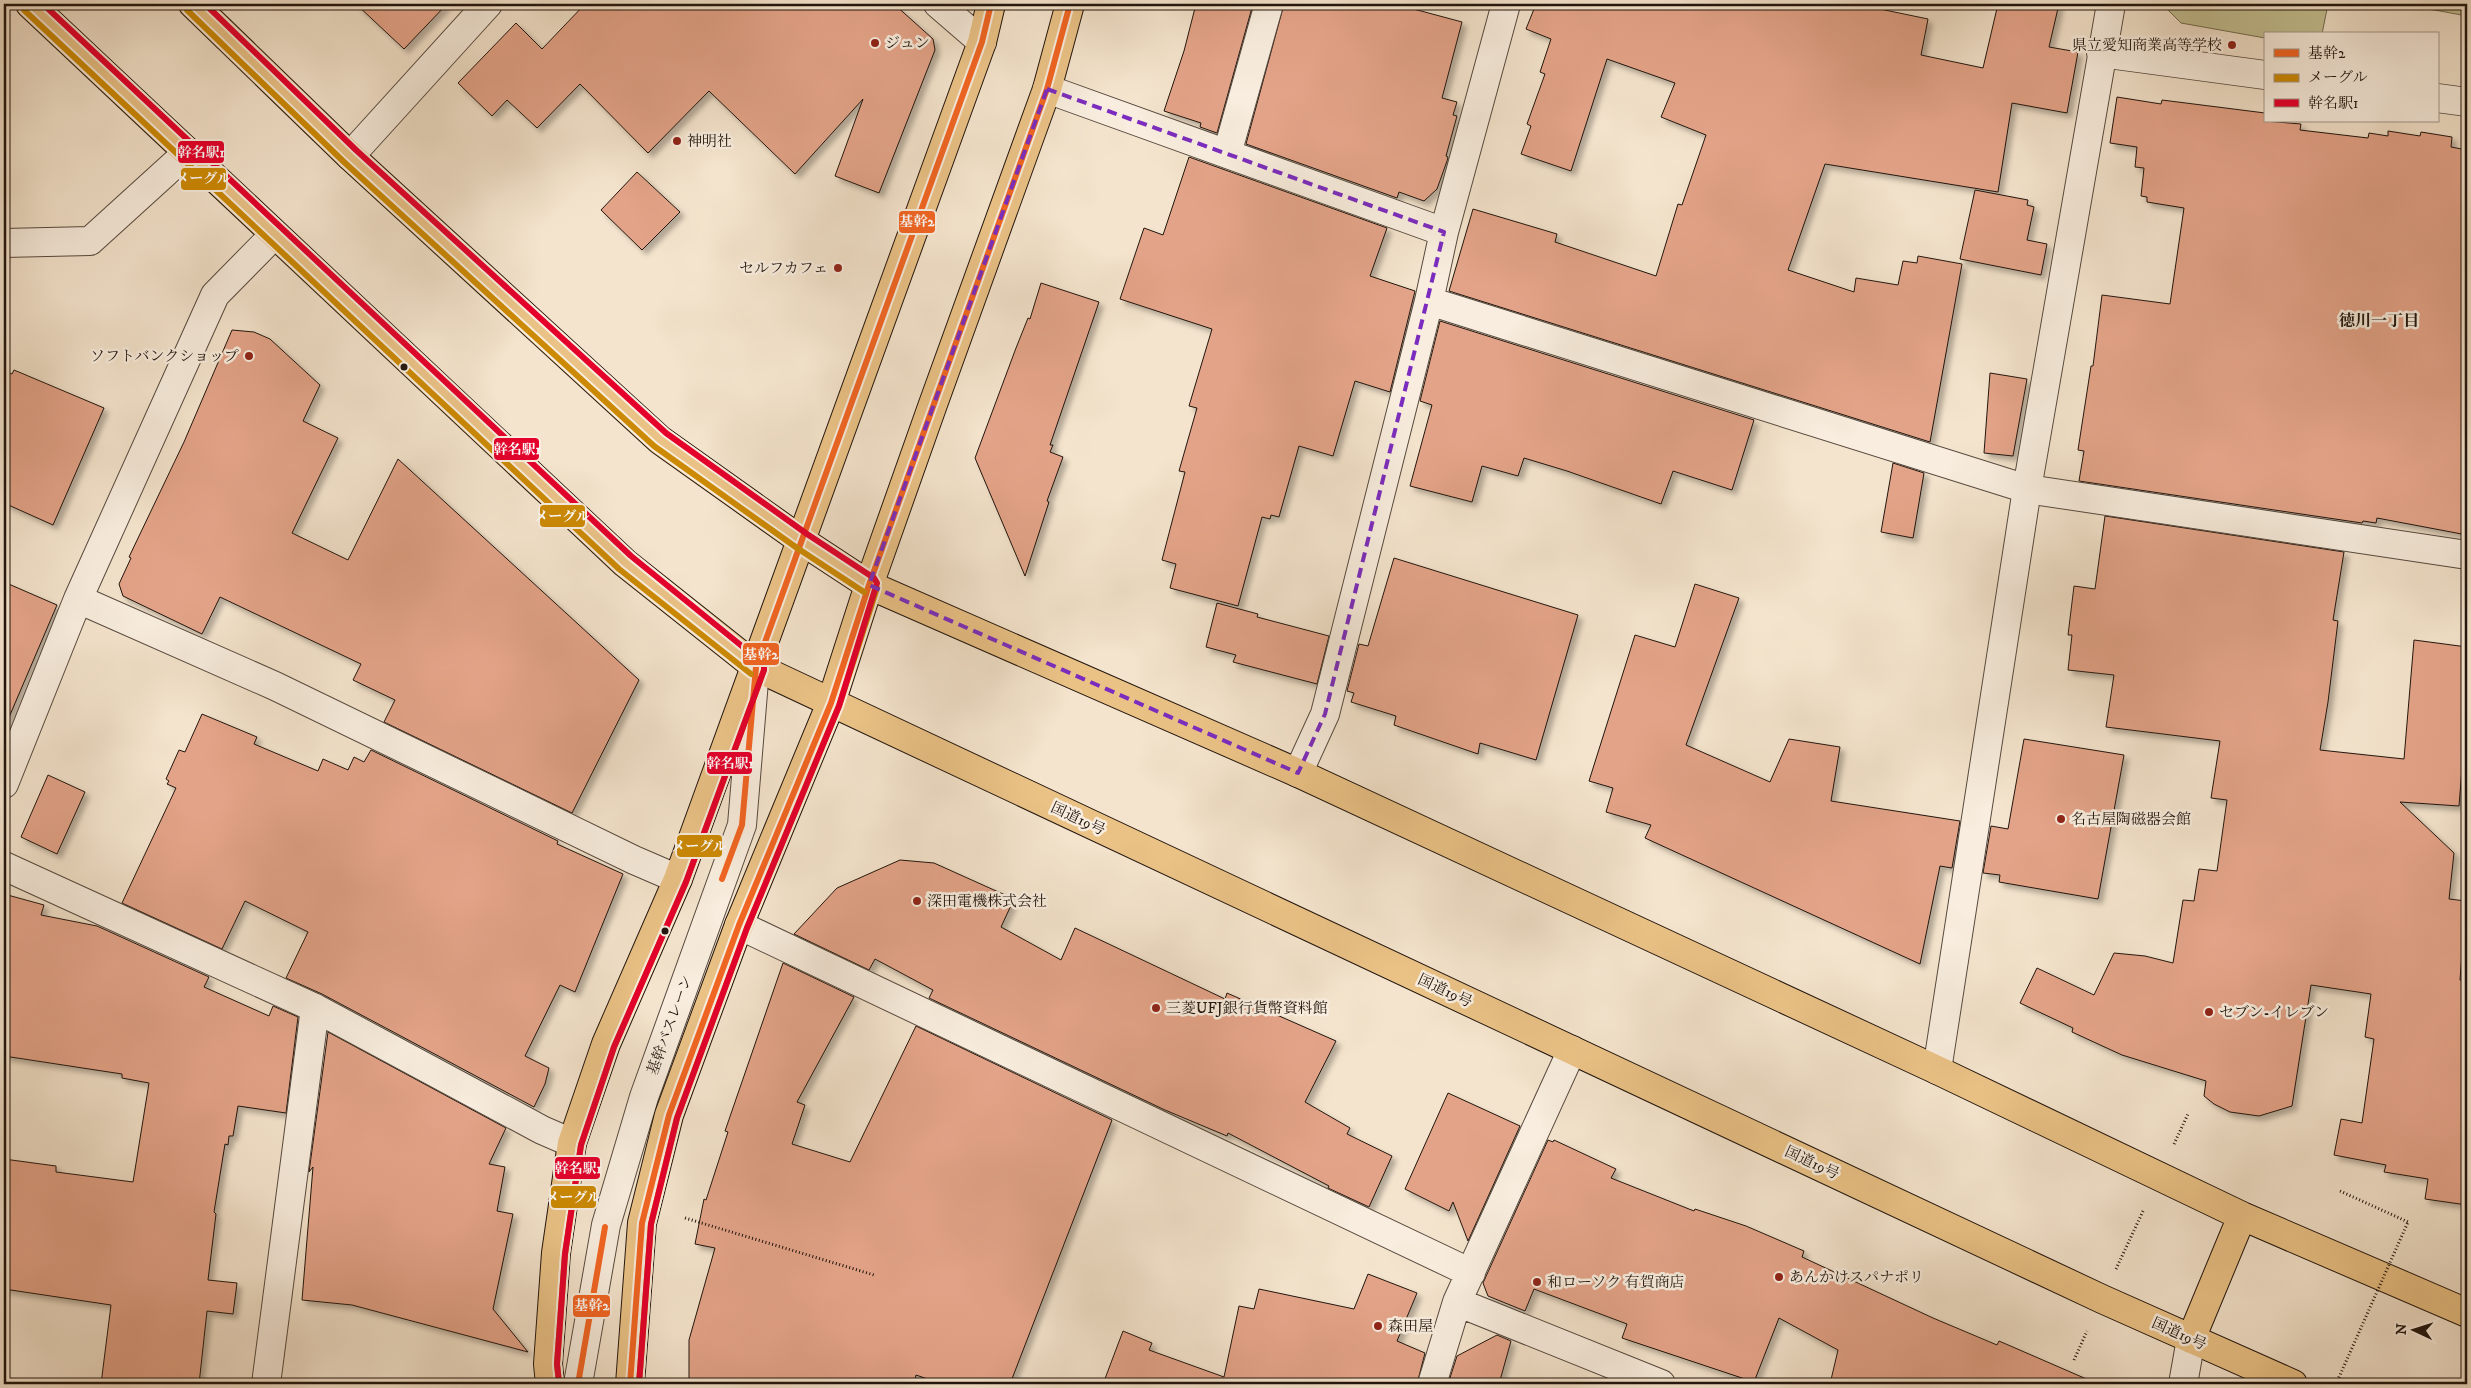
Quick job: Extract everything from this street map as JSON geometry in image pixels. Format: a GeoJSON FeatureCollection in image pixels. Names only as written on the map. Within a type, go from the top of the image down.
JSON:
{"type":"FeatureCollection","features":[{"type":"Feature","properties":{"kind":"main road","name":"国道19号"},"geometry":{"type":"LineString","coordinates":[[30,4],[625,564],[756,666],[831,704],[2102,1299],[2293,1384]]}},
{"type":"Feature","properties":{"kind":"main road"},"geometry":{"type":"LineString","coordinates":[[194,4],[350,156],[660,440],[802,541],[869,585],[1298,773],[1937,1070],[2242,1216],[2467,1313]]}},
{"type":"Feature","properties":{"kind":"main road"},"geometry":{"type":"LineString","coordinates":[[550,1384],[548,1364],[556,1254],[572,1143],[606,1044],[678,879],[982,42],[991,4]]}},
{"type":"Feature","properties":{"kind":"main road"},"geometry":{"type":"LineString","coordinates":[[630,1384],[644,1214],[668,1115],[739,925],[831,704],[869,585],[1047,89],[1070,4]]}},
{"type":"Feature","properties":{"kind":"main road"},"geometry":{"type":"LineString","coordinates":[[2191,1339],[2242,1216]]}},
{"type":"Feature","properties":{"kind":"street"},"geometry":{"type":"LineString","coordinates":[[350,156],[488,4]]}},
{"type":"Feature","properties":{"kind":"street"},"geometry":{"type":"LineString","coordinates":[[938,4],[982,42]]}},
{"type":"Feature","properties":{"kind":"street"},"geometry":{"type":"LineString","coordinates":[[1227,154],[1270,4]]}},
{"type":"Feature","properties":{"kind":"street"},"geometry":{"type":"LineString","coordinates":[[1298,773],[1325,714],[1429,301],[1444,232],[1506,4]]}},
{"type":"Feature","properties":{"kind":"street"},"geometry":{"type":"LineString","coordinates":[[1937,1070],[2027,489],[2111,4]]}},
{"type":"Feature","properties":{"kind":"street"},"geometry":{"type":"LineString","coordinates":[[2101,53],[2264,75]]}},
{"type":"Feature","properties":{"kind":"street"},"geometry":{"type":"LineString","coordinates":[[1047,89],[1444,232]]}},
{"type":"Feature","properties":{"kind":"street"},"geometry":{"type":"LineString","coordinates":[[2438,98],[2467,102]]}},
{"type":"Feature","properties":{"kind":"street"},"geometry":{"type":"LineString","coordinates":[[4,243],[90,241],[188,152]]}},
{"type":"Feature","properties":{"kind":"street"},"geometry":{"type":"LineString","coordinates":[[4,784],[78,599],[215,295],[274,235]]}},
{"type":"Feature","properties":{"kind":"street"},"geometry":{"type":"LineString","coordinates":[[1429,301],[2027,489],[2467,555]]}},
{"type":"Feature","properties":{"kind":"street"},"geometry":{"type":"LineString","coordinates":[[78,599],[275,686],[634,860],[678,879]]}},
{"type":"Feature","properties":{"kind":"street","name":"基幹バスレーン"},"geometry":{"type":"LineString","coordinates":[[578,1384],[608,1216],[644,1097],[742,824],[756,666]]}},
{"type":"Feature","properties":{"kind":"street"},"geometry":{"type":"LineString","coordinates":[[4,866],[315,1008],[542,1130],[572,1143]]}},
{"type":"Feature","properties":{"kind":"street"},"geometry":{"type":"LineString","coordinates":[[739,925],[1470,1273]]}},
{"type":"Feature","properties":{"kind":"street"},"geometry":{"type":"LineString","coordinates":[[266,1384],[315,1008]]}},
{"type":"Feature","properties":{"kind":"street"},"geometry":{"type":"LineString","coordinates":[[1432,1384],[1457,1302],[1572,1050]]}},
{"type":"Feature","properties":{"kind":"street"},"geometry":{"type":"LineString","coordinates":[[1457,1302],[1661,1384]]}},
{"type":"Feature","properties":{"kind":"street"},"geometry":{"type":"LineString","coordinates":[[2183,1384],[2191,1339]]}},
{"type":"Feature","properties":{"kind":"path"},"geometry":{"type":"LineString","coordinates":[[2074,1360],[2188,1114]]}},
{"type":"Feature","properties":{"kind":"path"},"geometry":{"type":"LineString","coordinates":[[2336,1384],[2408,1222],[2340,1191]]}},
{"type":"Feature","properties":{"kind":"path"},"geometry":{"type":"LineString","coordinates":[[685,1218],[874,1275]]}},
{"type":"Feature","properties":{"kind":"highlighted area"},"geometry":{"type":"Polygon","coordinates":[[[1047,89],[1444,232],[1325,714],[1298,773],[869,585],[1047,89]]]}},
{"type":"Feature","properties":{"kind":"shaded area"},"geometry":{"type":"Polygon","coordinates":[[[2162,4],[2328,4],[2322,32],[2264,32],[2264,38],[2181,23],[2162,4]]]}},
{"type":"Feature","properties":{"kind":"shaded area"},"geometry":{"type":"Polygon","coordinates":[[[2402,4],[2467,4],[2467,16],[2402,4]]]}},
{"type":"Feature","properties":{"kind":"building"},"geometry":{"type":"Polygon","coordinates":[[[356,4],[447,4],[404,49],[356,4]]]}},
{"type":"Feature","properties":{"kind":"building"},"geometry":{"type":"Polygon","coordinates":[[[585,4],[894,4],[933,39],[935,50],[879,193],[835,176],[863,99],[795,174],[709,91],[648,153],[580,84],[537,128],[507,100],[492,116],[458,83],[516,23],[542,49],[585,4]]]}},
{"type":"Feature","properties":{"kind":"building"},"geometry":{"type":"Polygon","coordinates":[[[1196,4],[1253,4],[1217,133],[1200,127],[1201,123],[1164,111],[1184,51],[1196,4]]]}},
{"type":"Feature","properties":{"kind":"building"},"geometry":{"type":"Polygon","coordinates":[[[1284,4],[1395,4],[1462,22],[1442,98],[1457,102],[1453,115],[1457,116],[1446,156],[1448,157],[1447,161],[1437,189],[1424,201],[1399,192],[1397,198],[1246,144],[1284,4]]]}},
{"type":"Feature","properties":{"kind":"building"},"geometry":{"type":"Polygon","coordinates":[[[1536,4],[1856,4],[1928,19],[1921,55],[1983,68],[1998,4],[2059,4],[2049,47],[2078,52],[2067,113],[2012,103],[1998,192],[1825,164],[1788,270],[1854,292],[1856,278],[1898,285],[1903,261],[1917,263],[1918,256],[1962,264],[1930,442],[1449,291],[1473,209],[1557,234],[1555,242],[1656,276],[1678,204],[1682,205],[1706,135],[1661,117],[1675,83],[1607,59],[1571,171],[1521,154],[1531,126],[1527,124],[1545,74],[1540,72],[1551,39],[1526,29],[1536,4]]]}},
{"type":"Feature","properties":{"kind":"building"},"geometry":{"type":"Polygon","coordinates":[[[2117,97],[2161,104],[2162,100],[2264,113],[2264,122],[2301,124],[2300,130],[2368,138],[2369,133],[2388,136],[2388,131],[2420,136],[2421,132],[2452,137],[2451,147],[2467,150],[2467,535],[2377,518],[2376,523],[2363,521],[2362,523],[2079,481],[2084,451],[2078,450],[2091,366],[2093,366],[2102,295],[2170,304],[2184,208],[2147,202],[2147,197],[2141,196],[2144,168],[2135,167],[2137,147],[2110,143],[2117,97]]]}},
{"type":"Feature","properties":{"kind":"building"},"geometry":{"type":"Polygon","coordinates":[[[1189,157],[1387,228],[1370,276],[1415,291],[1390,392],[1355,381],[1333,456],[1299,446],[1279,517],[1271,515],[1270,519],[1262,517],[1238,606],[1170,588],[1176,564],[1162,560],[1185,472],[1179,471],[1197,408],[1189,406],[1212,329],[1120,299],[1144,228],[1163,235],[1189,157]]]}},
{"type":"Feature","properties":{"kind":"building"},"geometry":{"type":"Polygon","coordinates":[[[637,172],[680,212],[642,250],[601,210],[637,172]]]}},
{"type":"Feature","properties":{"kind":"building"},"geometry":{"type":"Polygon","coordinates":[[[1975,190],[2028,200],[2027,205],[2034,207],[2027,240],[2047,244],[2041,275],[1960,259],[1975,190]]]}},
{"type":"Feature","properties":{"kind":"building"},"geometry":{"type":"Polygon","coordinates":[[[1041,283],[1099,302],[1050,445],[1053,445],[1050,452],[1063,457],[1047,501],[1049,502],[1025,576],[975,458],[1016,348],[1028,318],[1030,319],[1041,283]]]}},
{"type":"Feature","properties":{"kind":"building"},"geometry":{"type":"Polygon","coordinates":[[[1440,321],[1754,420],[1732,490],[1673,471],[1661,504],[1524,458],[1518,476],[1482,466],[1472,502],[1410,486],[1432,405],[1420,401],[1440,321]]]}},
{"type":"Feature","properties":{"kind":"building"},"geometry":{"type":"Polygon","coordinates":[[[232,330],[254,332],[270,339],[320,385],[303,421],[338,438],[292,533],[348,560],[398,459],[639,680],[572,813],[384,722],[395,700],[353,680],[361,664],[220,597],[202,634],[123,596],[119,584],[131,558],[129,557],[184,442],[232,330]]]}},
{"type":"Feature","properties":{"kind":"building"},"geometry":{"type":"Polygon","coordinates":[[[14,370],[104,408],[53,525],[4,503],[4,371],[12,374],[14,370]]]}},
{"type":"Feature","properties":{"kind":"building"},"geometry":{"type":"Polygon","coordinates":[[[1990,373],[2027,379],[2013,456],[1984,453],[1990,373]]]}},
{"type":"Feature","properties":{"kind":"building"},"geometry":{"type":"Polygon","coordinates":[[[1893,463],[1924,473],[1913,538],[1881,532],[1893,463]]]}},
{"type":"Feature","properties":{"kind":"building"},"geometry":{"type":"Polygon","coordinates":[[[2105,516],[2344,552],[2333,620],[2338,621],[2320,750],[2404,759],[2414,640],[2467,647],[2467,706],[2459,806],[2400,802],[2454,853],[2449,899],[2466,901],[2460,980],[2467,981],[2467,1205],[2425,1199],[2428,1179],[2384,1172],[2386,1165],[2334,1155],[2341,1119],[2362,1123],[2374,1039],[2365,1037],[2371,994],[2311,985],[2292,1106],[2259,1116],[2230,1112],[2214,1104],[2204,1096],[2206,1081],[2122,1055],[2072,1032],[2073,1028],[2020,1003],[2037,968],[2094,995],[2114,953],[2145,956],[2173,963],[2183,900],[2194,901],[2199,869],[2217,871],[2227,800],[2211,798],[2220,741],[2106,727],[2114,675],[2068,670],[2072,635],[2068,635],[2074,586],[2095,589],[2105,516]]]}},
{"type":"Feature","properties":{"kind":"building"},"geometry":{"type":"Polygon","coordinates":[[[1394,558],[1578,615],[1536,760],[1480,743],[1478,754],[1394,725],[1396,716],[1351,702],[1354,693],[1347,691],[1359,644],[1368,646],[1394,558]]]}},
{"type":"Feature","properties":{"kind":"building"},"geometry":{"type":"Polygon","coordinates":[[[4,582],[57,605],[4,729],[4,582]]]}},
{"type":"Feature","properties":{"kind":"building"},"geometry":{"type":"Polygon","coordinates":[[[1695,584],[1739,598],[1686,745],[1770,782],[1789,739],[1840,747],[1831,801],[1960,821],[1952,868],[1940,866],[1920,964],[1645,838],[1651,825],[1606,812],[1613,788],[1589,781],[1635,635],[1675,647],[1695,584]]]}},
{"type":"Feature","properties":{"kind":"building"},"geometry":{"type":"Polygon","coordinates":[[[1217,603],[1258,614],[1257,617],[1329,636],[1317,684],[1233,662],[1236,655],[1206,647],[1217,603]]]}},
{"type":"Feature","properties":{"kind":"building"},"geometry":{"type":"Polygon","coordinates":[[[202,714],[257,737],[254,744],[318,771],[323,759],[348,770],[354,757],[364,762],[371,750],[558,841],[557,844],[623,874],[575,992],[560,985],[525,1056],[549,1068],[545,1084],[534,1107],[322,994],[286,978],[308,932],[245,901],[222,949],[122,903],[176,788],[167,784],[169,781],[166,779],[179,750],[185,752],[202,714]]]}},
{"type":"Feature","properties":{"kind":"building","name":"名古屋陶磁器会館"},"geometry":{"type":"Polygon","coordinates":[[[2024,739],[2124,755],[2098,899],[1999,882],[2000,875],[1983,873],[1991,826],[2008,829],[2024,739]]]}},
{"type":"Feature","properties":{"kind":"building"},"geometry":{"type":"Polygon","coordinates":[[[48,775],[85,792],[57,854],[21,837],[48,775]]]}},
{"type":"Feature","properties":{"kind":"building"},"geometry":{"type":"Polygon","coordinates":[[[900,860],[934,863],[1014,899],[1001,927],[1061,960],[1075,928],[1225,999],[1227,993],[1336,1041],[1305,1102],[1350,1128],[1347,1134],[1392,1156],[1369,1207],[1328,1188],[1329,1186],[1228,1133],[1227,1136],[1165,1110],[929,998],[933,990],[875,959],[869,970],[794,934],[837,888],[900,860]]]}},
{"type":"Feature","properties":{"kind":"building"},"geometry":{"type":"Polygon","coordinates":[[[4,894],[44,905],[41,915],[97,926],[209,977],[204,987],[269,1016],[273,1006],[298,1017],[286,1113],[238,1106],[233,1136],[229,1136],[228,1145],[225,1144],[214,1212],[216,1214],[208,1280],[237,1283],[233,1314],[207,1311],[199,1384],[101,1384],[111,1305],[4,1289],[4,1159],[56,1166],[56,1172],[133,1182],[149,1083],[122,1078],[122,1074],[4,1056],[4,894]]]}},
{"type":"Feature","properties":{"kind":"building"},"geometry":{"type":"Polygon","coordinates":[[[783,963],[854,997],[797,1102],[805,1105],[792,1144],[850,1162],[916,1026],[1112,1120],[1010,1384],[942,1384],[916,1375],[914,1384],[689,1384],[689,1340],[715,1248],[695,1244],[704,1199],[706,1200],[728,1132],[725,1131],[783,963]]]}},
{"type":"Feature","properties":{"kind":"building"},"geometry":{"type":"Polygon","coordinates":[[[328,1032],[506,1128],[489,1164],[505,1167],[497,1211],[513,1214],[493,1309],[528,1352],[352,1305],[302,1300],[313,1167],[309,1172],[328,1032]]]}},
{"type":"Feature","properties":{"kind":"building"},"geometry":{"type":"Polygon","coordinates":[[[1448,1093],[1520,1126],[1468,1241],[1453,1202],[1449,1211],[1405,1189],[1448,1093]]]}},
{"type":"Feature","properties":{"kind":"building"},"geometry":{"type":"Polygon","coordinates":[[[1548,1140],[1553,1142],[1554,1140],[1616,1169],[1611,1178],[1694,1211],[1695,1209],[1746,1226],[1804,1251],[1802,1257],[1933,1318],[1997,1345],[1999,1341],[2098,1384],[1830,1384],[1838,1350],[1779,1318],[1754,1382],[1622,1338],[1627,1324],[1534,1289],[1525,1311],[1488,1296],[1483,1283],[1548,1140]]]}},
{"type":"Feature","properties":{"kind":"building"},"geometry":{"type":"Polygon","coordinates":[[[1368,1274],[1417,1293],[1397,1341],[1425,1353],[1417,1384],[1103,1384],[1123,1331],[1152,1343],[1149,1350],[1224,1377],[1239,1306],[1254,1309],[1259,1289],[1354,1309],[1368,1274]]]}},
{"type":"Feature","properties":{"kind":"building"},"geometry":{"type":"Polygon","coordinates":[[[1497,1335],[1511,1341],[1499,1384],[1448,1384],[1457,1356],[1497,1335]]]}},
{"type":"Feature","properties":{"kind":"transit line","name":"幹名駅1"},"geometry":{"type":"LineString","coordinates":[[43,4],[631,556],[764,664],[764,670],[686,882],[614,1047],[581,1145],[565,1254],[557,1364],[559,1383]]}},
{"type":"Feature","properties":{"kind":"transit line","name":"幹名駅1"},"geometry":{"type":"LineString","coordinates":[[205,4],[356,150],[666,433],[807,534],[874,578],[877,583],[839,706],[747,928],[677,1118],[651,1224],[639,1384]]}},
{"type":"Feature","properties":{"kind":"transit line","name":"基幹2"},"geometry":{"type":"LineString","coordinates":[[722,879],[742,825],[756,667],[982,42],[991,4]]}},
{"type":"Feature","properties":{"kind":"transit line","name":"基幹2"},"geometry":{"type":"LineString","coordinates":[[630,1384],[642,1223],[669,1115],[739,925],[831,703],[869,585],[1047,89],[1070,4]]}},
{"type":"Feature","properties":{"kind":"transit line","name":"メーグル"},"geometry":{"type":"LineString","coordinates":[[24,10],[619,569],[751,674]]}},
{"type":"Feature","properties":{"kind":"transit line","name":"メーグル"},"geometry":{"type":"LineString","coordinates":[[187,10],[344,162],[654,446],[797,548],[864,592]]}},
{"type":"Feature","properties":{"kind":"transit line","name":"メーグル"},"geometry":{"type":"LineString","coordinates":[[639,1384],[651,1224],[677,1118],[747,928],[839,706],[877,588]]}},
{"type":"Feature","properties":{"kind":"transit line","name":"メーグル"},"geometry":{"type":"LineString","coordinates":[[559,1383],[557,1364],[565,1254],[581,1145],[614,1047],[686,882],[764,670]]}},
{"type":"Feature","properties":{"kind":"transit line","name":"基幹2"},"geometry":{"type":"LineString","coordinates":[[578,1384],[605,1227]]}},
{"type":"Feature","properties":{"kind":"place","name":"ジュン"},"geometry":{"type":"Point","coordinates":[875,43]}},
{"type":"Feature","properties":{"kind":"place","name":"県立愛知商業高等学校"},"geometry":{"type":"Point","coordinates":[2232,45]}},
{"type":"Feature","properties":{"kind":"place","name":"神明社"},"geometry":{"type":"Point","coordinates":[677,141]}},
{"type":"Feature","properties":{"kind":"place","name":"セルフカフェ"},"geometry":{"type":"Point","coordinates":[838,268]}},
{"type":"Feature","properties":{"kind":"place","name":"ソフトバンクショップ"},"geometry":{"type":"Point","coordinates":[249,356]}},
{"type":"Feature","properties":{"kind":"place","name":"名古屋陶磁器会館"},"geometry":{"type":"Point","coordinates":[2061,819]}},
{"type":"Feature","properties":{"kind":"place","name":"深田電機株式会社"},"geometry":{"type":"Point","coordinates":[917,901]}},
{"type":"Feature","properties":{"kind":"place","name":"三菱UFJ銀行貨幣資料館"},"geometry":{"type":"Point","coordinates":[1156,1008]}},
{"type":"Feature","properties":{"kind":"place","name":"セブン-イレブン"},"geometry":{"type":"Point","coordinates":[2209,1012]}},
{"type":"Feature","properties":{"kind":"place","name":"あんかけスパナポリ"},"geometry":{"type":"Point","coordinates":[1779,1277]}},
{"type":"Feature","properties":{"kind":"place","name":"和ローソク 有賀商店"},"geometry":{"type":"Point","coordinates":[1537,1282]}},
{"type":"Feature","properties":{"kind":"place","name":"森田屋"},"geometry":{"type":"Point","coordinates":[1378,1326]}},
{"type":"Feature","properties":{"kind":"district","name":"徳川一丁目"},"geometry":{"type":"Point","coordinates":[2379,321]}}]}
